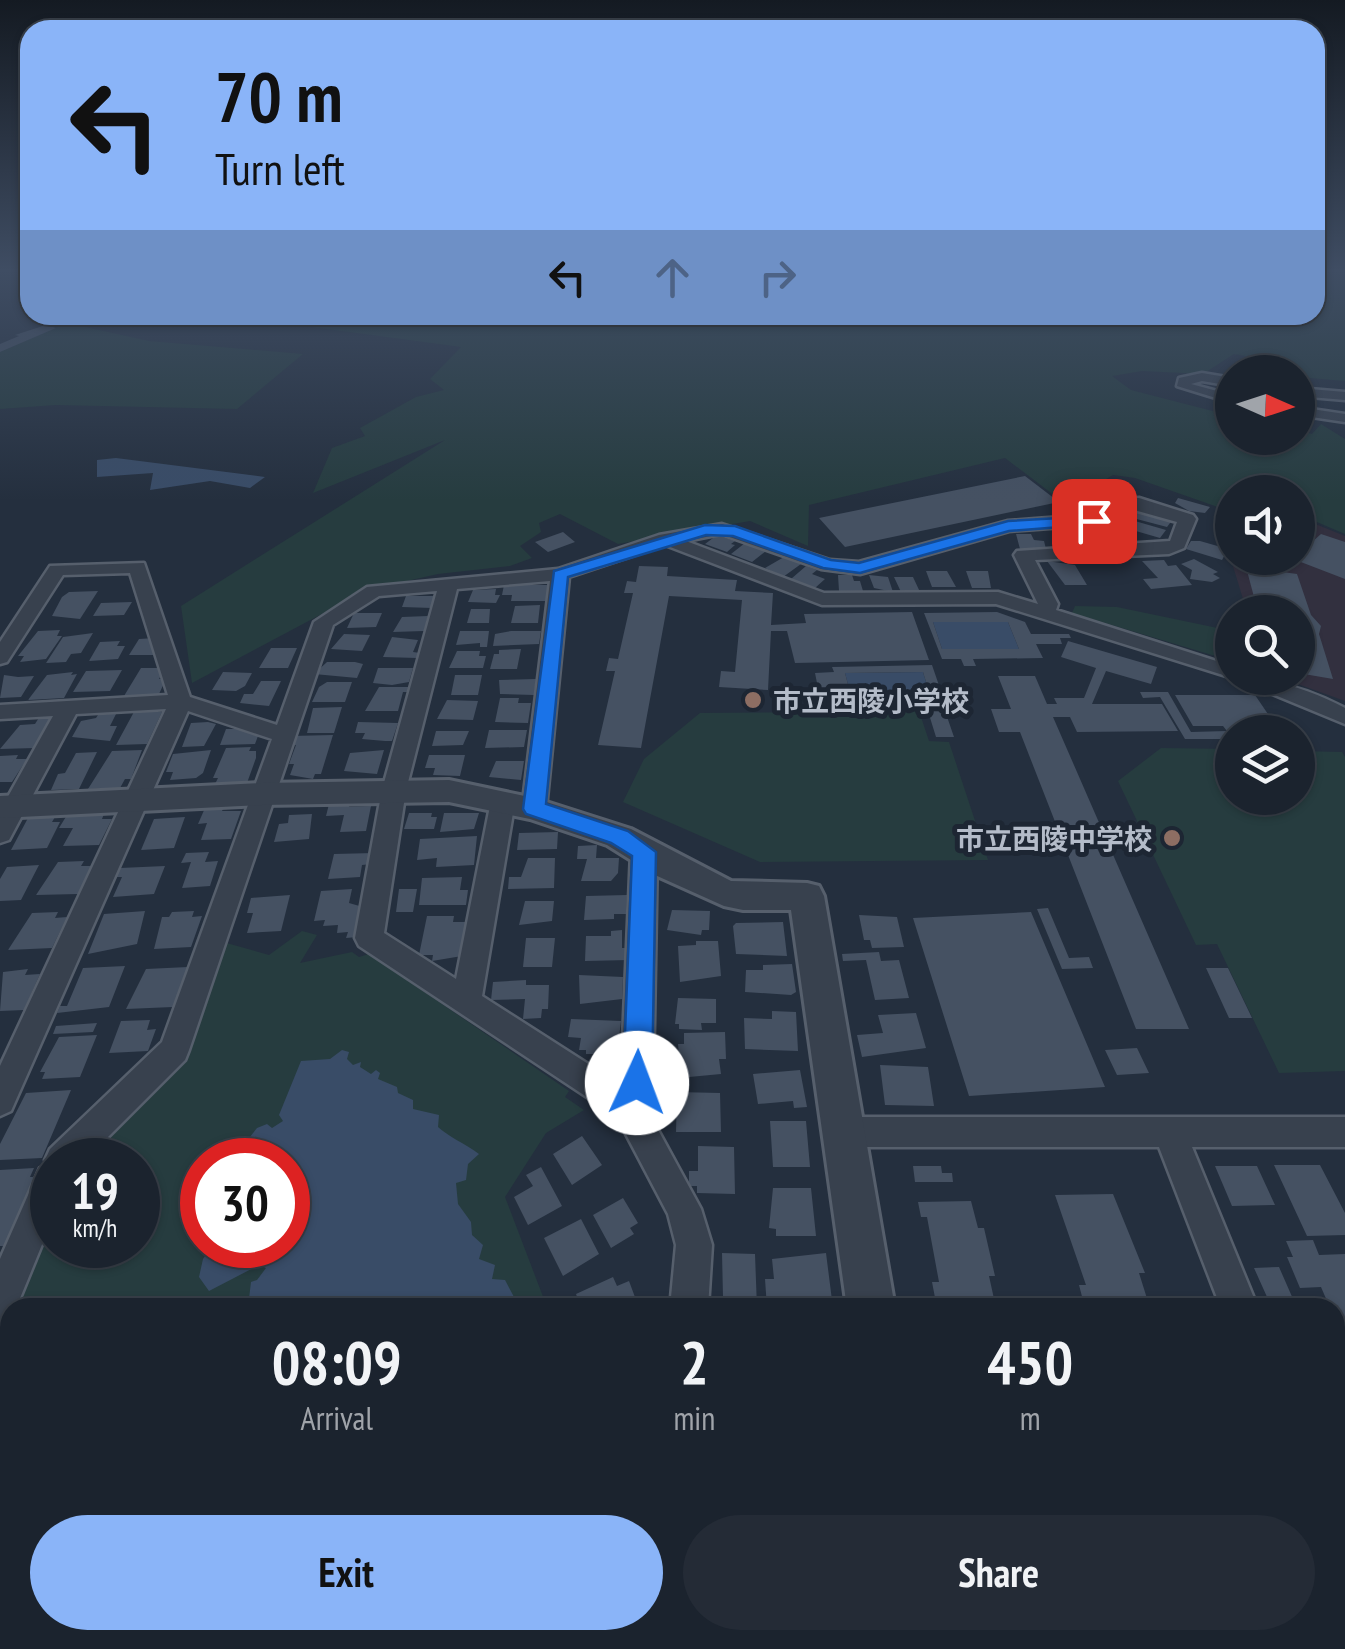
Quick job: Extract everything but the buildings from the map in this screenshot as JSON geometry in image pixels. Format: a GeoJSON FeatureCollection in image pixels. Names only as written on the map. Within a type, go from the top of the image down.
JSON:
{"type":"FeatureCollection","features":[{"type":"Feature","properties":{"kind":"street"},"geometry":{"type":"LineString","coordinates":[[1215,379],[1184,381],[1184,386],[1215,394]]}},
{"type":"Feature","properties":{"kind":"street"},"geometry":{"type":"LineString","coordinates":[[1315,393],[1345,396]]}},
{"type":"Feature","properties":{"kind":"street"},"geometry":{"type":"LineString","coordinates":[[1315,414],[1345,418]]}},
{"type":"Feature","properties":{"kind":"street"},"geometry":{"type":"LineString","coordinates":[[1324,416],[1345,431]]}},
{"type":"Feature","properties":{"kind":"street"},"geometry":{"type":"LineString","coordinates":[[84,1138],[174,1050],[324,622],[374,591],[560,574],[665,539],[722,529],[828,565],[860,568],[1008,526],[1105,519],[1123,502],[1139,503],[1187,520],[1178,544],[1169,549],[1022,555],[1048,604],[1046,613]]}},
{"type":"Feature","properties":{"kind":"street"},"geometry":{"type":"LineString","coordinates":[[665,539],[822,599],[998,598],[1215,668]]}},
{"type":"Feature","properties":{"kind":"street"},"geometry":{"type":"LineString","coordinates":[[0,1102],[180,701],[137,566],[57,570],[2,653]]}},
{"type":"Feature","properties":{"kind":"street"},"geometry":{"type":"LineString","coordinates":[[467,1000],[519,805],[560,574]]}},
{"type":"Feature","properties":{"kind":"street"},"geometry":{"type":"LineString","coordinates":[[448,586],[394,790],[370,938],[628,1107],[684,1210],[694,1245],[690,1298]]}},
{"type":"Feature","properties":{"kind":"street"},"geometry":{"type":"LineString","coordinates":[[1297,695],[1345,717]]}},
{"type":"Feature","properties":{"kind":"street"},"geometry":{"type":"LineString","coordinates":[[0,712],[180,701],[282,734]]}},
{"type":"Feature","properties":{"kind":"street"},"geometry":{"type":"LineString","coordinates":[[5,816],[68,709]]}},
{"type":"Feature","properties":{"kind":"street"},"geometry":{"type":"LineString","coordinates":[[5,816],[138,800],[448,791],[519,805],[620,837],[724,893],[743,897],[807,896],[869,1298]]}},
{"type":"Feature","properties":{"kind":"street"},"geometry":{"type":"LineString","coordinates":[[628,1107],[637,1083],[644,852]]}},
{"type":"Feature","properties":{"kind":"street"},"geometry":{"type":"LineString","coordinates":[[845,1132],[1345,1132]]}},
{"type":"Feature","properties":{"kind":"street"},"geometry":{"type":"LineString","coordinates":[[1169,1132],[1236,1298]]}},
{"type":"Feature","properties":{"kind":"street"},"geometry":{"type":"LineString","coordinates":[[4,1284],[30,1228]]}},
{"type":"Feature","properties":{"kind":"shaded area"},"geometry":{"type":"Polygon","coordinates":[[[1315,524],[1345,536],[1345,701],[1315,690],[1315,595],[1242,595],[1236,575],[1315,575],[1315,524]]]}},
{"type":"Feature","properties":{"kind":"green space"},"geometry":{"type":"Polygon","coordinates":[[[12,347],[220,347],[303,354],[237,409],[56,405],[0,409],[0,352],[12,347]]]}},
{"type":"Feature","properties":{"kind":"green space"},"geometry":{"type":"Polygon","coordinates":[[[461,347],[1345,347],[1345,381],[1315,378],[1315,355],[1215,355],[1215,366],[1203,374],[1142,371],[1112,376],[1131,390],[1215,412],[1215,455],[1315,455],[1315,431],[1321,424],[1345,439],[1345,534],[1315,521],[1315,475],[1215,475],[1215,506],[1135,478],[1113,475],[1071,500],[1055,496],[1005,458],[809,505],[808,546],[750,521],[618,544],[560,514],[539,523],[541,532],[520,546],[532,558],[510,566],[438,574],[367,590],[192,683],[181,606],[445,440],[313,493],[332,448],[365,436],[360,428],[416,397],[444,390],[430,379],[461,347]]]}},
{"type":"Feature","properties":{"kind":"green space"},"geometry":{"type":"Polygon","coordinates":[[[1075,606],[1117,607],[1215,627],[1215,656],[1072,613],[1075,606]]]}},
{"type":"Feature","properties":{"kind":"green space"},"geometry":{"type":"Polygon","coordinates":[[[919,711],[929,741],[949,742],[988,860],[760,862],[623,802],[644,759],[700,713],[919,711]]]}},
{"type":"Feature","properties":{"kind":"green space"},"geometry":{"type":"Polygon","coordinates":[[[1161,748],[1215,749],[1215,815],[1315,815],[1315,751],[1342,752],[1345,1071],[1279,1073],[1217,944],[1196,945],[1118,781],[1161,748]]]}},
{"type":"Feature","properties":{"kind":"green space"},"geometry":{"type":"Polygon","coordinates":[[[302,931],[317,935],[300,963],[352,952],[359,957],[369,954],[569,1091],[565,1097],[584,1110],[546,1133],[505,1197],[544,1298],[13,1298],[30,1255],[30,1268],[160,1268],[160,1138],[93,1138],[178,1058],[223,942],[269,955],[302,931]]]}},
{"type":"Feature","properties":{"kind":"water"},"geometry":{"type":"Polygon","coordinates":[[[116,458],[265,477],[250,488],[210,481],[150,490],[153,473],[97,477],[97,460],[116,458]]]}},
{"type":"Feature","properties":{"kind":"water"},"geometry":{"type":"Polygon","coordinates":[[[933,622],[1008,622],[1019,649],[942,649],[933,622]]]}},
{"type":"Feature","properties":{"kind":"water"},"geometry":{"type":"Polygon","coordinates":[[[923,672],[930,695],[851,696],[845,673],[923,672]]]}},
{"type":"Feature","properties":{"kind":"water"},"geometry":{"type":"Polygon","coordinates":[[[342,1050],[349,1052],[347,1059],[353,1065],[361,1062],[360,1067],[371,1074],[376,1070],[380,1073],[378,1079],[413,1100],[413,1109],[439,1115],[438,1127],[479,1154],[468,1164],[466,1180],[456,1183],[458,1204],[471,1222],[472,1235],[483,1245],[479,1259],[495,1265],[492,1279],[505,1280],[514,1298],[249,1298],[251,1282],[266,1268],[310,1268],[310,1138],[249,1138],[257,1128],[267,1124],[272,1128],[283,1121],[279,1115],[301,1061],[330,1059],[342,1050]]]}},
{"type":"Feature","properties":{"kind":"water"},"geometry":{"type":"Polygon","coordinates":[[[201,1268],[253,1268],[209,1291],[199,1277],[201,1268]]]}},
{"type":"Feature","properties":{"kind":"place","name":"市立西陵小学校"},"geometry":{"type":"Point","coordinates":[753,700]}},
{"type":"Feature","properties":{"kind":"place","name":"市立西陵中学校"},"geometry":{"type":"Point","coordinates":[1172,838]}},
{"type":"Feature","properties":{"kind":"route"},"geometry":{"type":"LineString","coordinates":[[637,1083],[644,852],[620,837],[534,809],[560,574],[665,539],[705,530],[735,531],[828,565],[860,568],[1008,526],[1094,521]]}}]}
